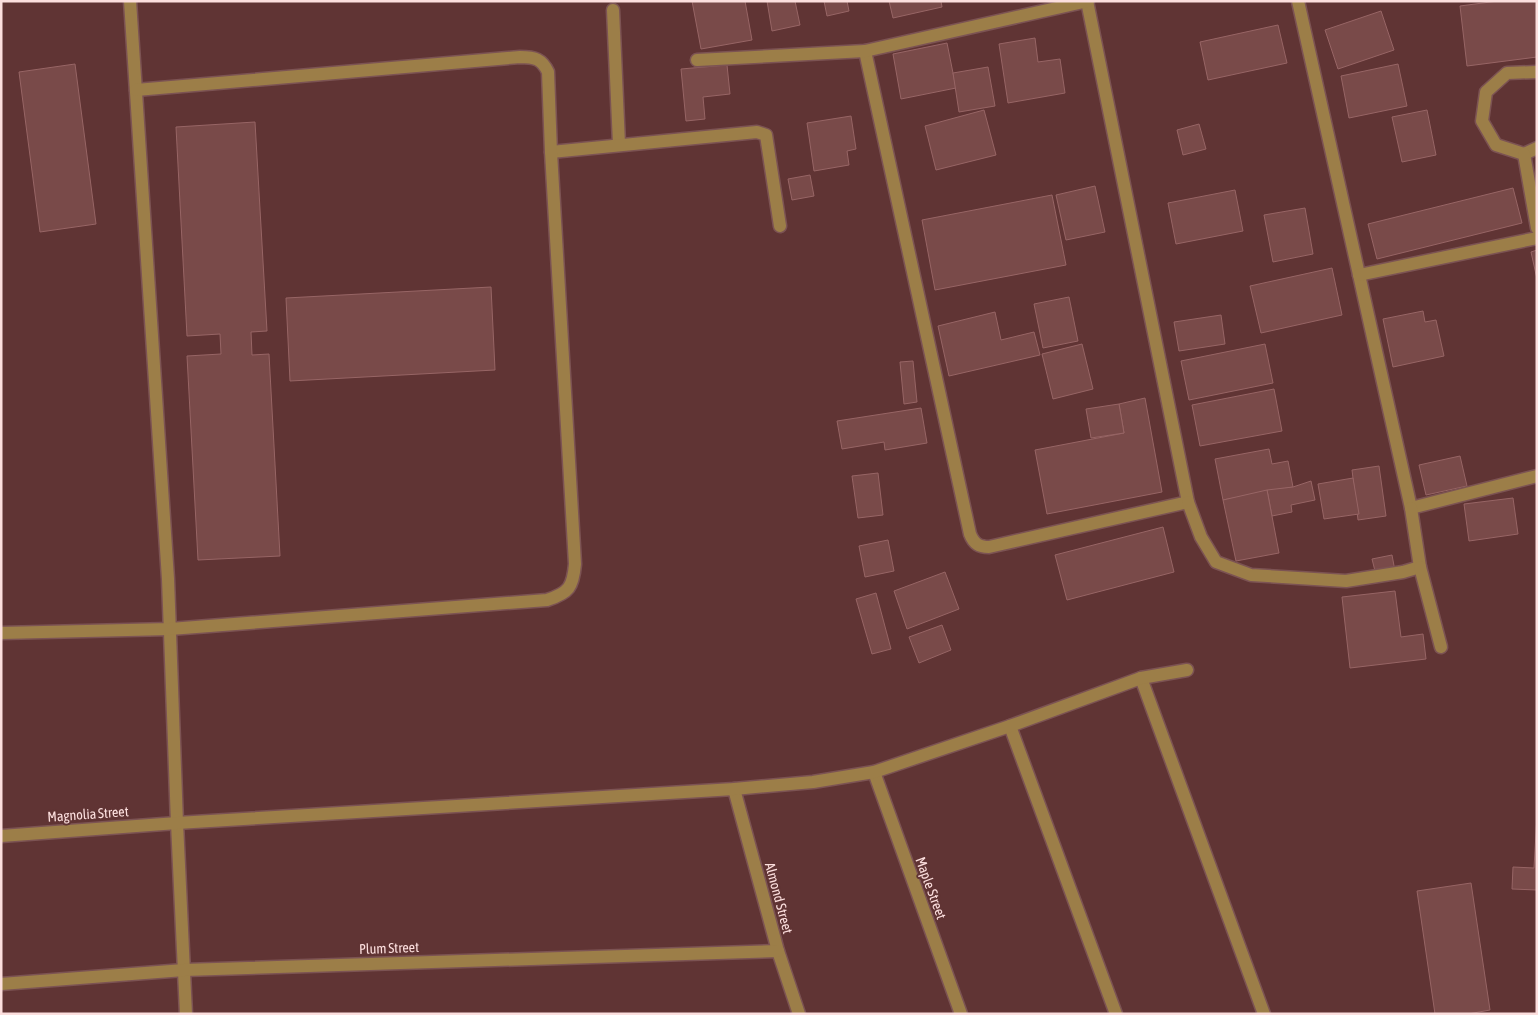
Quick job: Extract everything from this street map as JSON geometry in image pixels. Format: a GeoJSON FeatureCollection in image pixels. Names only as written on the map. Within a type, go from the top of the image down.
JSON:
{"type":"FeatureCollection","features":[{"type":"Feature","properties":{"kind":"street"},"geometry":{"type":"LineString","coordinates":[[130,1],[168,569],[186,1014]]}},
{"type":"Feature","properties":{"kind":"street"},"geometry":{"type":"LineString","coordinates":[[697,60],[865,51],[1088,1],[1188,502],[1201,537],[1216,562],[1250,575],[1346,581],[1403,572],[1420,567]]}},
{"type":"Feature","properties":{"kind":"street"},"geometry":{"type":"LineString","coordinates":[[1298,1],[1411,508],[1420,567],[1441,646]]}},
{"type":"Feature","properties":{"kind":"street"},"geometry":{"type":"LineString","coordinates":[[614,10],[619,144]]}},
{"type":"Feature","properties":{"kind":"street"},"geometry":{"type":"LineString","coordinates":[[865,51],[970,534],[974,542],[980,547],[989,548],[1188,502]]}},
{"type":"Feature","properties":{"kind":"street"},"geometry":{"type":"LineString","coordinates":[[1,633],[170,629],[548,600],[560,596],[569,589],[574,578],[575,564],[548,72],[543,62],[534,57],[511,58],[136,90]]}},
{"type":"Feature","properties":{"kind":"street"},"geometry":{"type":"LineString","coordinates":[[1537,72],[1507,72],[1486,92],[1482,121],[1496,145],[1524,154],[1537,148]]}},
{"type":"Feature","properties":{"kind":"street"},"geometry":{"type":"LineString","coordinates":[[551,152],[757,132],[766,136],[780,226]]}},
{"type":"Feature","properties":{"kind":"street"},"geometry":{"type":"LineString","coordinates":[[1524,154],[1537,228]]}},
{"type":"Feature","properties":{"kind":"street"},"geometry":{"type":"LineString","coordinates":[[1359,275],[1537,238]]}},
{"type":"Feature","properties":{"kind":"street"},"geometry":{"type":"LineString","coordinates":[[1411,508],[1537,476]]}},
{"type":"Feature","properties":{"kind":"street","name":"Magnolia Street"},"geometry":{"type":"LineString","coordinates":[[1,836],[177,823],[734,789],[813,782],[874,772],[1010,726],[1141,678],[1186,670]]}},
{"type":"Feature","properties":{"kind":"street"},"geometry":{"type":"LineString","coordinates":[[1141,678],[1264,1014]]}},
{"type":"Feature","properties":{"kind":"street"},"geometry":{"type":"LineString","coordinates":[[1010,726],[1116,1014]]}},
{"type":"Feature","properties":{"kind":"street","name":"Maple Street"},"geometry":{"type":"LineString","coordinates":[[874,772],[961,1014]]}},
{"type":"Feature","properties":{"kind":"street","name":"Almond Street"},"geometry":{"type":"LineString","coordinates":[[734,789],[778,951],[799,1014]]}},
{"type":"Feature","properties":{"kind":"street","name":"Plum Street"},"geometry":{"type":"LineString","coordinates":[[1,984],[184,970],[778,951]]}},
{"type":"Feature","properties":{"kind":"building"},"geometry":{"type":"Polygon","coordinates":[[[692,1],[745,1],[752,40],[701,49],[692,1]]]}},
{"type":"Feature","properties":{"kind":"building"},"geometry":{"type":"Polygon","coordinates":[[[767,1],[795,1],[800,25],[772,31],[767,1]]]}},
{"type":"Feature","properties":{"kind":"building"},"geometry":{"type":"Polygon","coordinates":[[[824,1],[847,1],[849,11],[827,16],[824,1]]]}},
{"type":"Feature","properties":{"kind":"building"},"geometry":{"type":"Polygon","coordinates":[[[889,1],[941,1],[942,7],[893,18],[889,1]]]}},
{"type":"Feature","properties":{"kind":"building"},"geometry":{"type":"Polygon","coordinates":[[[1498,1],[1537,1],[1537,57],[1467,66],[1460,6],[1498,1]]]}},
{"type":"Feature","properties":{"kind":"building"},"geometry":{"type":"Polygon","coordinates":[[[1381,11],[1394,50],[1338,69],[1325,30],[1381,11]]]}},
{"type":"Feature","properties":{"kind":"building"},"geometry":{"type":"Polygon","coordinates":[[[1278,25],[1287,63],[1208,80],[1200,42],[1278,25]]]}},
{"type":"Feature","properties":{"kind":"building"},"geometry":{"type":"Polygon","coordinates":[[[1035,38],[1038,62],[1060,59],[1065,93],[1008,103],[999,44],[1035,38]]]}},
{"type":"Feature","properties":{"kind":"building"},"geometry":{"type":"Polygon","coordinates":[[[947,43],[956,88],[901,99],[893,54],[947,43]]]}},
{"type":"Feature","properties":{"kind":"building"},"geometry":{"type":"Polygon","coordinates":[[[75,64],[96,224],[40,232],[19,72],[75,64]]]}},
{"type":"Feature","properties":{"kind":"building"},"geometry":{"type":"Polygon","coordinates":[[[1398,64],[1407,106],[1349,118],[1341,76],[1398,64]]]}},
{"type":"Feature","properties":{"kind":"building"},"geometry":{"type":"Polygon","coordinates":[[[727,65],[730,94],[703,97],[705,119],[686,121],[681,69],[727,65]]]}},
{"type":"Feature","properties":{"kind":"building"},"geometry":{"type":"Polygon","coordinates":[[[988,67],[995,106],[959,112],[953,73],[988,67]]]}},
{"type":"Feature","properties":{"kind":"building"},"geometry":{"type":"Polygon","coordinates":[[[984,110],[996,155],[936,170],[925,126],[984,110]]]}},
{"type":"Feature","properties":{"kind":"building"},"geometry":{"type":"Polygon","coordinates":[[[1427,110],[1436,155],[1402,162],[1392,117],[1427,110]]]}},
{"type":"Feature","properties":{"kind":"building"},"geometry":{"type":"Polygon","coordinates":[[[851,116],[856,149],[847,151],[849,165],[814,171],[807,123],[851,116]]]}},
{"type":"Feature","properties":{"kind":"building"},"geometry":{"type":"Polygon","coordinates":[[[255,122],[267,331],[251,332],[252,355],[269,354],[280,556],[198,560],[187,356],[221,354],[220,334],[187,336],[176,127],[255,122]]]}},
{"type":"Feature","properties":{"kind":"building"},"geometry":{"type":"Polygon","coordinates":[[[1199,124],[1206,149],[1183,155],[1177,130],[1199,124]]]}},
{"type":"Feature","properties":{"kind":"building"},"geometry":{"type":"Polygon","coordinates":[[[810,175],[814,196],[792,200],[788,179],[810,175]]]}},
{"type":"Feature","properties":{"kind":"building"},"geometry":{"type":"Polygon","coordinates":[[[1095,186],[1105,232],[1066,240],[1056,195],[1095,186]]]}},
{"type":"Feature","properties":{"kind":"building"},"geometry":{"type":"Polygon","coordinates":[[[1513,188],[1522,223],[1377,259],[1368,224],[1513,188]]]}},
{"type":"Feature","properties":{"kind":"building"},"geometry":{"type":"Polygon","coordinates":[[[1235,190],[1243,231],[1176,244],[1168,203],[1235,190]]]}},
{"type":"Feature","properties":{"kind":"building"},"geometry":{"type":"Polygon","coordinates":[[[1052,195],[1066,265],[935,290],[922,220],[1052,195]]]}},
{"type":"Feature","properties":{"kind":"building"},"geometry":{"type":"Polygon","coordinates":[[[1305,208],[1313,254],[1273,262],[1264,215],[1305,208]]]}},
{"type":"Feature","properties":{"kind":"building"},"geometry":{"type":"Polygon","coordinates":[[[1537,250],[1537,279],[1531,252],[1537,250]]]}},
{"type":"Feature","properties":{"kind":"building"},"geometry":{"type":"Polygon","coordinates":[[[1332,268],[1342,315],[1261,333],[1250,286],[1332,268]]]}},
{"type":"Feature","properties":{"kind":"building"},"geometry":{"type":"Polygon","coordinates":[[[491,287],[495,370],[290,381],[286,298],[491,287]]]}},
{"type":"Feature","properties":{"kind":"building"},"geometry":{"type":"Polygon","coordinates":[[[1069,297],[1078,341],[1043,348],[1034,304],[1069,297]]]}},
{"type":"Feature","properties":{"kind":"building"},"geometry":{"type":"Polygon","coordinates":[[[1423,311],[1425,322],[1436,320],[1444,356],[1393,367],[1383,319],[1423,311]]]}},
{"type":"Feature","properties":{"kind":"building"},"geometry":{"type":"Polygon","coordinates":[[[995,312],[1001,340],[1034,332],[1040,355],[949,376],[938,326],[995,312]]]}},
{"type":"Feature","properties":{"kind":"building"},"geometry":{"type":"Polygon","coordinates":[[[1221,315],[1225,344],[1179,351],[1174,322],[1221,315]]]}},
{"type":"Feature","properties":{"kind":"building"},"geometry":{"type":"Polygon","coordinates":[[[1082,344],[1093,389],[1053,399],[1042,354],[1082,344]]]}},
{"type":"Feature","properties":{"kind":"building"},"geometry":{"type":"Polygon","coordinates":[[[1265,344],[1273,383],[1189,400],[1181,361],[1265,344]]]}},
{"type":"Feature","properties":{"kind":"building"},"geometry":{"type":"Polygon","coordinates":[[[913,361],[917,402],[904,404],[900,362],[913,361]]]}},
{"type":"Feature","properties":{"kind":"building"},"geometry":{"type":"Polygon","coordinates":[[[1274,389],[1282,431],[1200,446],[1192,405],[1274,389]]]}},
{"type":"Feature","properties":{"kind":"building"},"geometry":{"type":"Polygon","coordinates":[[[1145,398],[1162,492],[1047,514],[1035,450],[1124,433],[1119,404],[1145,398]]]}},
{"type":"Feature","properties":{"kind":"building"},"geometry":{"type":"Polygon","coordinates":[[[1119,404],[1124,433],[1091,438],[1086,409],[1119,404]]]}},
{"type":"Feature","properties":{"kind":"building"},"geometry":{"type":"Polygon","coordinates":[[[921,408],[927,443],[885,450],[884,442],[842,449],[837,421],[921,408]]]}},
{"type":"Feature","properties":{"kind":"building"},"geometry":{"type":"Polygon","coordinates":[[[1269,449],[1272,464],[1288,461],[1293,487],[1223,500],[1215,459],[1269,449]]]}},
{"type":"Feature","properties":{"kind":"building"},"geometry":{"type":"Polygon","coordinates":[[[1460,456],[1467,486],[1426,495],[1419,465],[1460,456]]]}},
{"type":"Feature","properties":{"kind":"building"},"geometry":{"type":"Polygon","coordinates":[[[1379,466],[1386,516],[1358,520],[1352,470],[1379,466]]]}},
{"type":"Feature","properties":{"kind":"building"},"geometry":{"type":"Polygon","coordinates":[[[878,473],[883,515],[858,518],[852,476],[878,473]]]}},
{"type":"Feature","properties":{"kind":"building"},"geometry":{"type":"Polygon","coordinates":[[[1353,478],[1359,514],[1324,519],[1318,484],[1353,478]]]}},
{"type":"Feature","properties":{"kind":"building"},"geometry":{"type":"Polygon","coordinates":[[[1311,481],[1315,500],[1291,505],[1292,512],[1272,516],[1267,490],[1293,487],[1311,481]]]}},
{"type":"Feature","properties":{"kind":"building"},"geometry":{"type":"Polygon","coordinates":[[[1267,490],[1279,553],[1236,561],[1223,500],[1267,490]]]}},
{"type":"Feature","properties":{"kind":"building"},"geometry":{"type":"Polygon","coordinates":[[[1513,498],[1518,534],[1469,541],[1464,504],[1513,498]]]}},
{"type":"Feature","properties":{"kind":"building"},"geometry":{"type":"Polygon","coordinates":[[[1163,527],[1174,572],[1067,600],[1055,555],[1163,527]]]}},
{"type":"Feature","properties":{"kind":"building"},"geometry":{"type":"Polygon","coordinates":[[[888,540],[894,571],[865,577],[859,546],[888,540]]]}},
{"type":"Feature","properties":{"kind":"building"},"geometry":{"type":"Polygon","coordinates":[[[1392,555],[1395,571],[1376,575],[1372,559],[1392,555]]]}},
{"type":"Feature","properties":{"kind":"building"},"geometry":{"type":"Polygon","coordinates":[[[945,572],[959,609],[907,629],[894,591],[945,572]]]}},
{"type":"Feature","properties":{"kind":"building"},"geometry":{"type":"Polygon","coordinates":[[[1395,591],[1401,637],[1423,634],[1426,659],[1350,668],[1342,597],[1395,591]]]}},
{"type":"Feature","properties":{"kind":"building"},"geometry":{"type":"Polygon","coordinates":[[[876,593],[891,649],[872,654],[856,599],[876,593]]]}},
{"type":"Feature","properties":{"kind":"building"},"geometry":{"type":"Polygon","coordinates":[[[942,625],[951,650],[919,663],[909,637],[942,625]]]}},
{"type":"Feature","properties":{"kind":"building"},"geometry":{"type":"Polygon","coordinates":[[[1537,815],[1537,890],[1512,889],[1513,867],[1534,868],[1537,815]]]}},
{"type":"Feature","properties":{"kind":"building"},"geometry":{"type":"Polygon","coordinates":[[[1471,883],[1490,1010],[1468,1014],[1435,1014],[1417,891],[1471,883]]]}}]}
